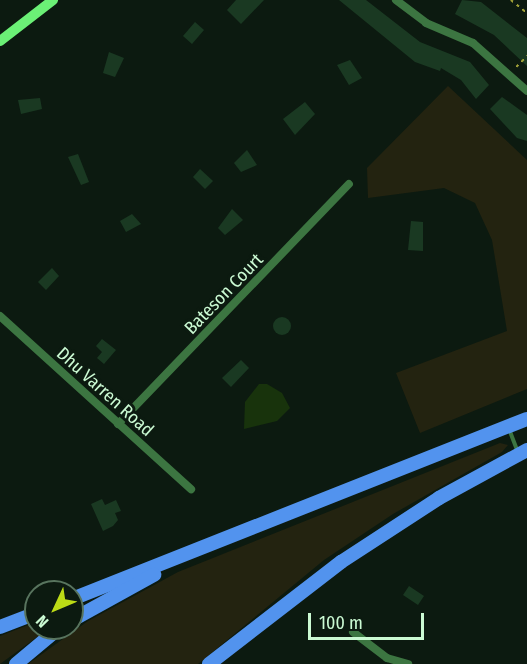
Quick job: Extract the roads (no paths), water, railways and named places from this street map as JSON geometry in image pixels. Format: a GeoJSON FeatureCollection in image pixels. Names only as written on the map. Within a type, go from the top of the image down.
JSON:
{"type":"FeatureCollection","features":[{"type":"Feature","properties":{"kind":"highway"},"geometry":{"type":"LineString","coordinates":[[84,594],[201,550],[527,418]]}},
{"type":"Feature","properties":{"kind":"highway"},"geometry":{"type":"LineString","coordinates":[[209,664],[267,618],[391,528],[523,452]]}},
{"type":"Feature","properties":{"kind":"highway"},"geometry":{"type":"LineString","coordinates":[[84,613],[201,550]]}},
{"type":"Feature","properties":{"kind":"highway"},"geometry":{"type":"LineString","coordinates":[[0,627],[24,618]]}},
{"type":"Feature","properties":{"kind":"highway"},"geometry":{"type":"LineString","coordinates":[[222,664],[267,618]]}},
{"type":"Feature","properties":{"kind":"highway"},"geometry":{"type":"LineString","coordinates":[[16,664],[45,640]]}},
{"type":"Feature","properties":{"kind":"main road"},"geometry":{"type":"LineString","coordinates":[[1,37],[53,0]]}},
{"type":"Feature","properties":{"kind":"street"},"geometry":{"type":"LineString","coordinates":[[396,0],[426,23],[473,43],[527,91]]}},
{"type":"Feature","properties":{"kind":"street","name":"Bateson Court"},"geometry":{"type":"LineString","coordinates":[[118,424],[349,184]]}},
{"type":"Feature","properties":{"kind":"street","name":"Dhu Varren Road"},"geometry":{"type":"LineString","coordinates":[[0,316],[191,489]]}},
{"type":"Feature","properties":{"kind":"street"},"geometry":{"type":"LineString","coordinates":[[353,632],[386,661],[408,664]]}},
{"type":"Feature","properties":{"kind":"lane"},"geometry":{"type":"LineString","coordinates":[[508,427],[523,452]]}}]}
